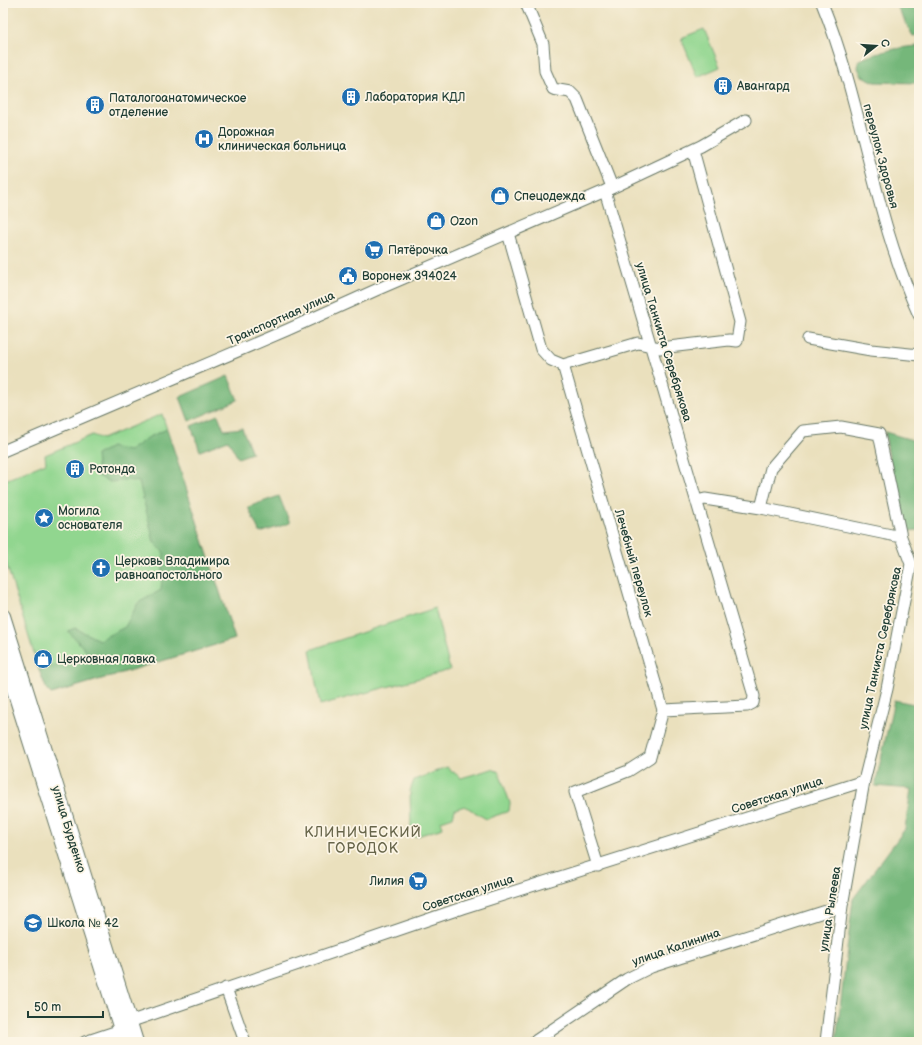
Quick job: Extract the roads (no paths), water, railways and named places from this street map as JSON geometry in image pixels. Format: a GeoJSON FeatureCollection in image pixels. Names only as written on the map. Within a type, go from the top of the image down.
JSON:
{"type":"FeatureCollection","features":[{"type":"Feature","properties":{"kind":"main road","name":"улица Бурденко"},"geometry":{"type":"LineString","coordinates":[[3,616],[125,1031]]}},
{"type":"Feature","properties":{"kind":"main road","name":"улица Бурденко"},"geometry":{"type":"LineString","coordinates":[[3,655],[125,1031],[136,1042]]}},
{"type":"Feature","properties":{"kind":"street","name":"улица Танкиста Серебрякова"},"geometry":{"type":"LineString","coordinates":[[526,3],[543,44],[545,71],[552,88],[570,92],[577,99],[608,189],[754,696],[753,703],[747,706],[662,710]]}},
{"type":"Feature","properties":{"kind":"street","name":"переулок Здоровья"},"geometry":{"type":"LineString","coordinates":[[822,3],[832,28],[846,73],[888,233],[919,315]]}},
{"type":"Feature","properties":{"kind":"street","name":"Транспортная улица"},"geometry":{"type":"LineString","coordinates":[[3,451],[280,334],[376,290],[608,189],[693,150],[746,120]]}},
{"type":"Feature","properties":{"kind":"street"},"geometry":{"type":"LineString","coordinates":[[508,233],[541,349],[551,360],[563,365],[638,343],[660,348],[729,340],[737,341],[740,322],[693,150]]}},
{"type":"Feature","properties":{"kind":"street"},"geometry":{"type":"LineString","coordinates":[[808,339],[871,350],[919,355]]}},
{"type":"Feature","properties":{"kind":"street","name":"Лечебный переулок"},"geometry":{"type":"LineString","coordinates":[[563,365],[662,710]]}},
{"type":"Feature","properties":{"kind":"street","name":"улица Танкиста Серебрякова"},"geometry":{"type":"LineString","coordinates":[[761,508],[771,468],[803,431],[841,427],[879,434],[901,537],[911,564],[887,689],[864,780]]}},
{"type":"Feature","properties":{"kind":"street"},"geometry":{"type":"LineString","coordinates":[[697,501],[705,500],[761,508],[901,537]]}},
{"type":"Feature","properties":{"kind":"street"},"geometry":{"type":"LineString","coordinates":[[598,866],[575,792],[628,771],[650,757],[662,710]]}},
{"type":"Feature","properties":{"kind":"street","name":"Советская улица"},"geometry":{"type":"LineString","coordinates":[[85,1042],[125,1031],[226,988],[462,908],[598,866],[864,780]]}},
{"type":"Feature","properties":{"kind":"street","name":"улица Рылеева"},"geometry":{"type":"LineString","coordinates":[[826,1042],[842,906],[864,780]]}},
{"type":"Feature","properties":{"kind":"street","name":"улица Калинина"},"geometry":{"type":"LineString","coordinates":[[534,1042],[627,979],[651,967],[842,906]]}},
{"type":"Feature","properties":{"kind":"street"},"geometry":{"type":"LineString","coordinates":[[226,988],[245,1042]]}},
{"type":"Feature","properties":{"kind":"place","name":"Авангард"},"geometry":{"type":"Point","coordinates":[723,86]}},
{"type":"Feature","properties":{"kind":"place","name":"Лаборатория КДЛ"},"geometry":{"type":"Point","coordinates":[351,97]}},
{"type":"Feature","properties":{"kind":"place","name":"Паталогоанатомическое отделение"},"geometry":{"type":"Point","coordinates":[95,105]}},
{"type":"Feature","properties":{"kind":"place","name":"Дорожная клиническая больница"},"geometry":{"type":"Point","coordinates":[204,139]}},
{"type":"Feature","properties":{"kind":"place","name":"Спецодежда"},"geometry":{"type":"Point","coordinates":[500,196]}},
{"type":"Feature","properties":{"kind":"place","name":"Ozon"},"geometry":{"type":"Point","coordinates":[436,221]}},
{"type":"Feature","properties":{"kind":"place","name":"Пятёрочка"},"geometry":{"type":"Point","coordinates":[374,250]}},
{"type":"Feature","properties":{"kind":"place","name":"Воронеж 394024"},"geometry":{"type":"Point","coordinates":[348,276]}},
{"type":"Feature","properties":{"kind":"place","name":"Ротонда"},"geometry":{"type":"Point","coordinates":[75,469]}},
{"type":"Feature","properties":{"kind":"place","name":"Могила основателя"},"geometry":{"type":"Point","coordinates":[44,518]}},
{"type":"Feature","properties":{"kind":"place","name":"Церковь Владимира равноапостольного"},"geometry":{"type":"Point","coordinates":[101,568]}},
{"type":"Feature","properties":{"kind":"place","name":"Церковная лавка"},"geometry":{"type":"Point","coordinates":[43,659]}},
{"type":"Feature","properties":{"kind":"place","name":"Лилия"},"geometry":{"type":"Point","coordinates":[418,881]}},
{"type":"Feature","properties":{"kind":"place","name":"Школа № 42"},"geometry":{"type":"Point","coordinates":[33,923]}},
{"type":"Feature","properties":{"kind":"district","name":"КЛИНИЧЕСКИЙ ГОРОДОК"},"geometry":{"type":"Point","coordinates":[363,840]}}]}
